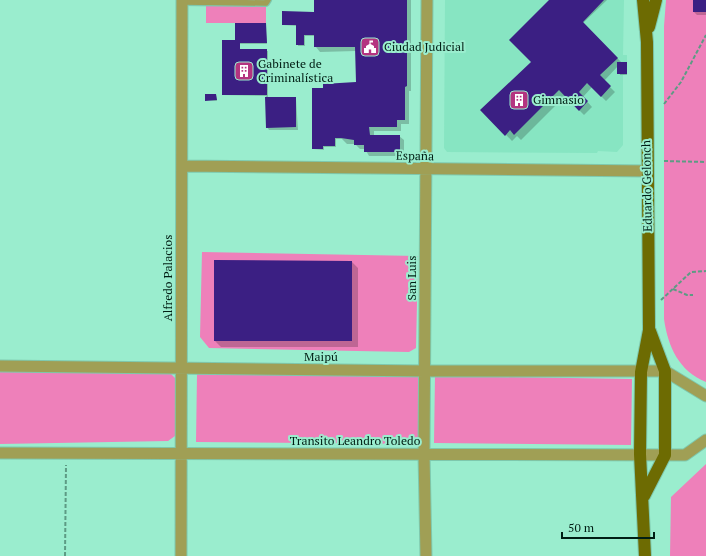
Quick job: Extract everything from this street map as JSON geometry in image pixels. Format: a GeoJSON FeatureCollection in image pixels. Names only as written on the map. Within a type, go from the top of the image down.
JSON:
{"type":"FeatureCollection","features":[{"type":"Feature","properties":{"kind":"main road","name":"Eduardo Gelonch"},"geometry":{"type":"LineString","coordinates":[[643,0],[647,42],[649,306],[649,330],[641,372],[640,454],[645,556]]}},
{"type":"Feature","properties":{"kind":"main road","name":"Eduardo Gelonch"},"geometry":{"type":"LineString","coordinates":[[647,42],[656,0]]}},
{"type":"Feature","properties":{"kind":"main road","name":"Eduardo Gelonch"},"geometry":{"type":"LineString","coordinates":[[643,497],[665,455],[665,371],[649,330]]}},
{"type":"Feature","properties":{"kind":"street","name":"San Luis"},"geometry":{"type":"LineString","coordinates":[[426,556],[424,454],[427,0]]}},
{"type":"Feature","properties":{"kind":"street","name":"Alfredo Palacios"},"geometry":{"type":"LineString","coordinates":[[181,556],[182,1]]}},
{"type":"Feature","properties":{"kind":"street","name":"España"},"geometry":{"type":"LineString","coordinates":[[182,166],[647,171]]}},
{"type":"Feature","properties":{"kind":"street","name":"Maipú"},"geometry":{"type":"LineString","coordinates":[[0,366],[425,371],[665,371]]}},
{"type":"Feature","properties":{"kind":"street"},"geometry":{"type":"LineString","coordinates":[[665,371],[706,396]]}},
{"type":"Feature","properties":{"kind":"street","name":"Transito Leandro Toledo"},"geometry":{"type":"LineString","coordinates":[[0,453],[685,455],[706,440]]}},
{"type":"Feature","properties":{"kind":"lane"},"geometry":{"type":"LineString","coordinates":[[182,1],[266,3],[268,0]]}},
{"type":"Feature","properties":{"kind":"path"},"geometry":{"type":"LineString","coordinates":[[664,104],[681,82],[706,35]]}},
{"type":"Feature","properties":{"kind":"path"},"geometry":{"type":"LineString","coordinates":[[664,161],[706,162]]}},
{"type":"Feature","properties":{"kind":"path"},"geometry":{"type":"LineString","coordinates":[[649,306],[664,298],[691,272],[706,271]]}},
{"type":"Feature","properties":{"kind":"path"},"geometry":{"type":"LineString","coordinates":[[673,289],[687,295],[693,295]]}},
{"type":"Feature","properties":{"kind":"path"},"geometry":{"type":"LineString","coordinates":[[65,556],[66,453]]}},
{"type":"Feature","properties":{"kind":"shaded area"},"geometry":{"type":"Polygon","coordinates":[[[206,0],[266,0],[266,23],[206,23],[206,0]]]}},
{"type":"Feature","properties":{"kind":"shaded area"},"geometry":{"type":"Polygon","coordinates":[[[445,0],[624,0],[623,55],[627,55],[627,74],[623,75],[623,145],[617,152],[598,151],[597,153],[447,152],[444,148],[445,0]]]}},
{"type":"Feature","properties":{"kind":"shaded area"},"geometry":{"type":"Polygon","coordinates":[[[666,0],[706,0],[706,382],[689,371],[676,357],[668,339],[664,319],[664,26],[666,0]]]}},
{"type":"Feature","properties":{"kind":"shaded area"},"geometry":{"type":"Polygon","coordinates":[[[202,252],[418,256],[416,348],[409,352],[209,348],[200,337],[202,252]]]}},
{"type":"Feature","properties":{"kind":"shaded area"},"geometry":{"type":"Polygon","coordinates":[[[0,367],[167,370],[175,378],[175,436],[168,441],[0,444],[0,367]]]}},
{"type":"Feature","properties":{"kind":"shaded area"},"geometry":{"type":"Polygon","coordinates":[[[197,374],[419,376],[419,444],[196,442],[197,374]]]}},
{"type":"Feature","properties":{"kind":"shaded area"},"geometry":{"type":"Polygon","coordinates":[[[435,376],[632,379],[631,445],[434,443],[435,376]]]}},
{"type":"Feature","properties":{"kind":"shaded area"},"geometry":{"type":"Polygon","coordinates":[[[706,464],[706,556],[670,556],[671,497],[706,464]]]}},
{"type":"Feature","properties":{"kind":"building"},"geometry":{"type":"Polygon","coordinates":[[[314,0],[407,0],[407,86],[405,87],[405,120],[397,120],[397,127],[369,127],[370,135],[400,135],[400,152],[364,152],[364,145],[354,145],[354,140],[341,138],[335,138],[335,146],[323,146],[323,149],[312,149],[312,88],[323,88],[323,84],[356,82],[355,47],[314,47],[314,35],[304,35],[304,45],[296,45],[296,25],[282,25],[282,11],[314,12],[314,0]]]}},
{"type":"Feature","properties":{"kind":"building"},"geometry":{"type":"Polygon","coordinates":[[[549,0],[604,0],[583,22],[618,58],[600,75],[611,86],[601,97],[587,83],[579,92],[588,101],[579,111],[559,90],[514,135],[510,130],[505,136],[480,110],[531,62],[509,40],[549,0]]]}},
{"type":"Feature","properties":{"kind":"building"},"geometry":{"type":"Polygon","coordinates":[[[693,0],[706,0],[706,12],[693,12],[693,0]]]}},
{"type":"Feature","properties":{"kind":"building","name":"Gabinete de Criminalística"},"geometry":{"type":"Polygon","coordinates":[[[235,23],[266,23],[267,43],[240,43],[240,49],[267,49],[267,95],[222,95],[222,40],[235,40],[235,23]]]}},
{"type":"Feature","properties":{"kind":"building"},"geometry":{"type":"Polygon","coordinates":[[[617,62],[627,62],[627,74],[617,74],[617,62]]]}},
{"type":"Feature","properties":{"kind":"building"},"geometry":{"type":"Polygon","coordinates":[[[205,94],[216,94],[217,100],[205,101],[205,94]]]}},
{"type":"Feature","properties":{"kind":"building"},"geometry":{"type":"Polygon","coordinates":[[[265,97],[296,97],[296,127],[266,128],[265,97]]]}},
{"type":"Feature","properties":{"kind":"building"},"geometry":{"type":"Polygon","coordinates":[[[214,260],[352,261],[352,341],[214,341],[214,260]]]}},
{"type":"Feature","properties":{"kind":"place","name":"Ciudad Judicial"},"geometry":{"type":"Point","coordinates":[370,47]}},
{"type":"Feature","properties":{"kind":"place","name":"Gabinete de Criminalística"},"geometry":{"type":"Point","coordinates":[244,71]}},
{"type":"Feature","properties":{"kind":"place","name":"Gimnasio"},"geometry":{"type":"Point","coordinates":[519,100]}}]}
